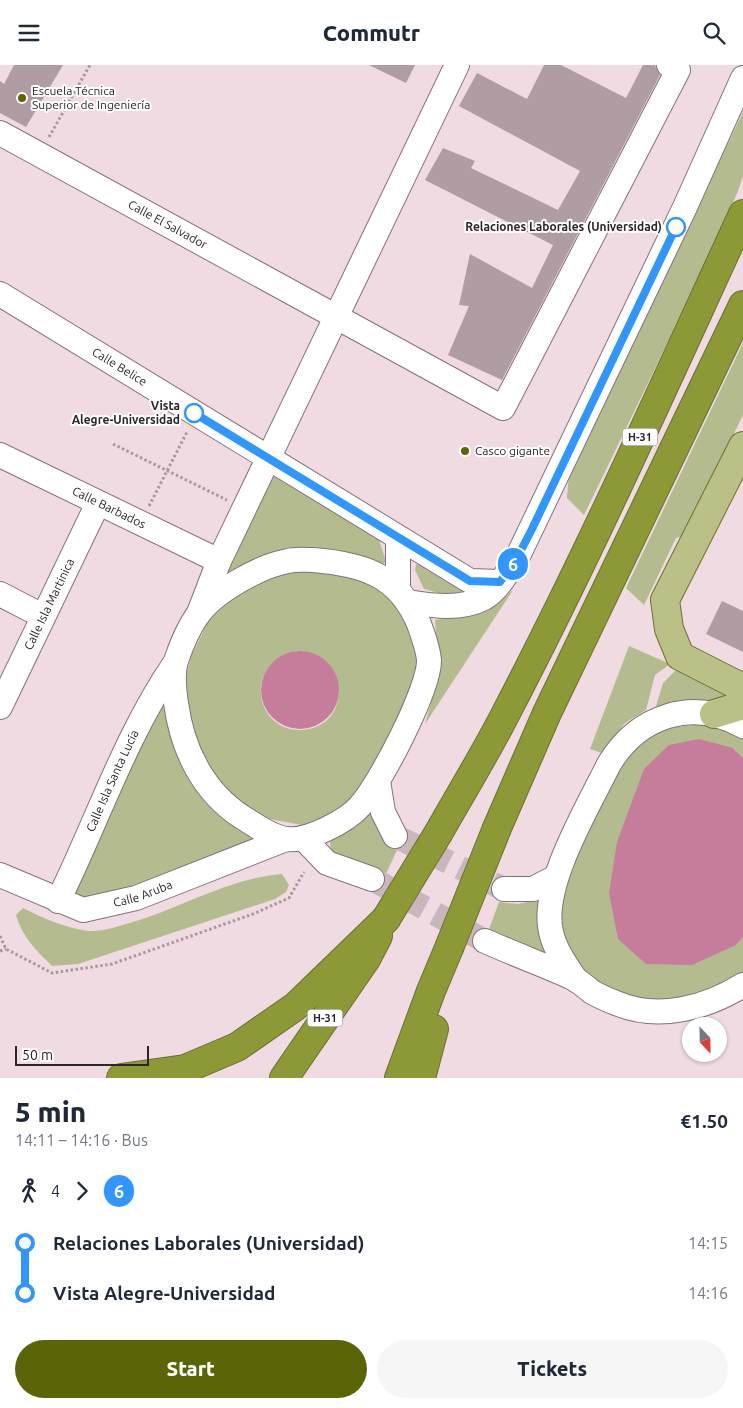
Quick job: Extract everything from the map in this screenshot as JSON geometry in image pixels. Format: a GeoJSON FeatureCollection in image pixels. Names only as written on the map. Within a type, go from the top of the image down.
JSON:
{"type":"FeatureCollection","features":[{"type":"Feature","properties":{"kind":"highway","name":"H-31"},"geometry":{"type":"LineString","coordinates":[[284,1078],[360,954],[386,919],[439,832],[505,714],[624,472],[743,214]]}},
{"type":"Feature","properties":{"kind":"highway","name":"H-31"},"geometry":{"type":"LineString","coordinates":[[438,995],[450,948],[497,828],[547,713],[743,305]]}},
{"type":"Feature","properties":{"kind":"highway"},"geometry":{"type":"LineString","coordinates":[[121,1078],[186,1069],[237,1047],[296,1006],[360,954]]}},
{"type":"Feature","properties":{"kind":"highway"},"geometry":{"type":"LineString","coordinates":[[399,1078],[438,995]]}},
{"type":"Feature","properties":{"kind":"highway"},"geometry":{"type":"LineString","coordinates":[[421,1078],[431,1037],[438,995]]}},
{"type":"Feature","properties":{"kind":"main road"},"geometry":{"type":"LineString","coordinates":[[740,461],[665,600],[669,629],[680,655],[743,688]]}},
{"type":"Feature","properties":{"kind":"main road"},"geometry":{"type":"LineString","coordinates":[[714,714],[743,705]]}},
{"type":"Feature","properties":{"kind":"street"},"geometry":{"type":"LineString","coordinates":[[198,615],[219,561],[334,316],[419,147],[457,65]]}},
{"type":"Feature","properties":{"kind":"street","name":"Calle El Salvador"},"geometry":{"type":"LineString","coordinates":[[0,133],[504,408],[678,70],[669,65]]}},
{"type":"Feature","properties":{"kind":"street"},"geometry":{"type":"LineString","coordinates":[[198,615],[240,579],[288,561],[338,562],[382,577],[403,595],[430,606],[460,605],[485,597],[500,582],[518,556],[532,529],[686,207],[743,79]]}},
{"type":"Feature","properties":{"kind":"street","name":"Calle Belice"},"geometry":{"type":"LineString","coordinates":[[0,294],[470,581],[500,582]]}},
{"type":"Feature","properties":{"kind":"street","name":"Calle Barbados"},"geometry":{"type":"LineString","coordinates":[[0,455],[219,561]]}},
{"type":"Feature","properties":{"kind":"street","name":"Calle Isla Martinica"},"geometry":{"type":"LineString","coordinates":[[0,707],[98,503]]}},
{"type":"Feature","properties":{"kind":"street"},"geometry":{"type":"LineString","coordinates":[[398,538],[403,595]]}},
{"type":"Feature","properties":{"kind":"street"},"geometry":{"type":"LineString","coordinates":[[0,594],[31,610]]}},
{"type":"Feature","properties":{"kind":"street","name":"Calle Aruba"},"geometry":{"type":"LineString","coordinates":[[0,875],[83,910],[136,898],[335,825],[360,807],[378,781],[418,700],[427,670],[429,661],[423,636],[403,595]]}},
{"type":"Feature","properties":{"kind":"street","name":"Calle Isla Santa Lucía"},"geometry":{"type":"LineString","coordinates":[[58,901],[119,766],[158,689],[175,663],[198,615]]}},
{"type":"Feature","properties":{"kind":"street"},"geometry":{"type":"LineString","coordinates":[[175,663],[174,689],[181,734],[191,759],[202,777],[234,812],[259,828],[295,839],[328,863],[372,879]]}},
{"type":"Feature","properties":{"kind":"street"},"geometry":{"type":"LineString","coordinates":[[576,980],[559,954],[551,932],[548,907],[554,878],[618,748],[630,736],[652,721],[675,714],[714,714],[743,725]]}},
{"type":"Feature","properties":{"kind":"street"},"geometry":{"type":"LineString","coordinates":[[378,781],[383,812],[395,835]]}},
{"type":"Feature","properties":{"kind":"street"},"geometry":{"type":"LineString","coordinates":[[504,889],[534,889],[554,878]]}},
{"type":"Feature","properties":{"kind":"street"},"geometry":{"type":"LineString","coordinates":[[485,941],[576,980],[593,993],[618,1004],[646,1012],[672,1011],[700,1005],[725,996],[743,985]]}},
{"type":"Feature","properties":{"kind":"path"},"geometry":{"type":"LineString","coordinates":[[45,144],[90,65]]}},
{"type":"Feature","properties":{"kind":"path"},"geometry":{"type":"LineString","coordinates":[[146,512],[191,425]]}},
{"type":"Feature","properties":{"kind":"path"},"geometry":{"type":"LineString","coordinates":[[114,444],[232,502]]}},
{"type":"Feature","properties":{"kind":"path"},"geometry":{"type":"LineString","coordinates":[[0,936],[6,949],[52,973],[112,964],[289,898],[304,872]]}},
{"type":"Feature","properties":{"kind":"path"},"geometry":{"type":"LineString","coordinates":[[0,951],[6,949]]}},
{"type":"Feature","properties":{"kind":"green space"},"geometry":{"type":"Polygon","coordinates":[[[743,112],[743,176],[738,191],[712,251],[584,515],[567,498],[569,474],[743,112]]]}},
{"type":"Feature","properties":{"kind":"green space"},"geometry":{"type":"Polygon","coordinates":[[[743,343],[743,415],[684,536],[676,538],[644,605],[626,588],[743,343]]]}},
{"type":"Feature","properties":{"kind":"green space"},"geometry":{"type":"Polygon","coordinates":[[[271,474],[378,537],[386,561],[381,566],[346,553],[223,578],[271,474]]]}},
{"type":"Feature","properties":{"kind":"green space"},"geometry":{"type":"Polygon","coordinates":[[[422,562],[469,591],[450,596],[424,589],[415,570],[416,565],[422,562]]]}},
{"type":"Feature","properties":{"kind":"green space"},"geometry":{"type":"Polygon","coordinates":[[[292,569],[342,571],[381,588],[406,615],[420,659],[415,685],[379,764],[355,796],[332,814],[302,825],[270,819],[233,800],[201,764],[188,725],[184,682],[192,654],[210,618],[239,593],[292,569]],[[298,651],[280,657],[268,668],[262,681],[261,695],[265,709],[273,720],[286,728],[302,730],[318,726],[330,717],[337,705],[339,691],[336,677],[328,665],[315,655],[298,651]]]}},
{"type":"Feature","properties":{"kind":"green space"},"geometry":{"type":"Polygon","coordinates":[[[513,590],[425,724],[439,675],[435,620],[487,611],[513,590]]]}},
{"type":"Feature","properties":{"kind":"green space"},"geometry":{"type":"Polygon","coordinates":[[[629,646],[670,664],[655,675],[646,710],[625,723],[602,753],[590,749],[629,646]]]}},
{"type":"Feature","properties":{"kind":"green space"},"geometry":{"type":"Polygon","coordinates":[[[675,671],[687,671],[729,694],[723,699],[694,703],[654,713],[663,683],[675,671]]]}},
{"type":"Feature","properties":{"kind":"green space"},"geometry":{"type":"Polygon","coordinates":[[[165,700],[171,731],[180,761],[190,780],[213,806],[257,843],[93,902],[67,896],[114,795],[165,700]]]}},
{"type":"Feature","properties":{"kind":"green space"},"geometry":{"type":"Polygon","coordinates":[[[710,723],[743,737],[743,758],[733,748],[736,945],[743,937],[743,973],[702,999],[646,1004],[590,981],[564,945],[557,909],[566,876],[624,755],[659,729],[710,723]]]}},
{"type":"Feature","properties":{"kind":"green space"},"geometry":{"type":"Polygon","coordinates":[[[369,813],[374,815],[376,826],[381,835],[398,848],[384,878],[331,855],[330,840],[354,827],[369,813]]]}},
{"type":"Feature","properties":{"kind":"green space"},"geometry":{"type":"Polygon","coordinates":[[[282,874],[289,885],[286,892],[275,899],[78,964],[52,966],[26,937],[16,915],[23,908],[71,928],[99,931],[152,916],[244,881],[282,874]]]}},
{"type":"Feature","properties":{"kind":"green space"},"geometry":{"type":"Polygon","coordinates":[[[541,899],[553,965],[488,932],[499,902],[518,904],[541,899]]]}},
{"type":"Feature","properties":{"kind":"shaded area"},"geometry":{"type":"Polygon","coordinates":[[[300,651],[315,654],[328,662],[336,675],[339,690],[336,705],[328,718],[315,726],[300,729],[285,726],[272,718],[264,705],[261,690],[264,675],[272,662],[285,654],[300,651]]]}},
{"type":"Feature","properties":{"kind":"shaded area"},"geometry":{"type":"Polygon","coordinates":[[[699,739],[733,748],[743,758],[743,937],[736,945],[692,965],[646,964],[618,939],[609,893],[617,842],[644,769],[669,745],[699,739]]]}},
{"type":"Feature","properties":{"kind":"building","name":"Escuela Técnica Superior de Ingeniería"},"geometry":{"type":"Polygon","coordinates":[[[14,65],[63,65],[26,127],[0,113],[0,81],[4,84],[14,65]]]}},
{"type":"Feature","properties":{"kind":"building"},"geometry":{"type":"Polygon","coordinates":[[[369,65],[415,65],[406,83],[369,65]]]}},
{"type":"Feature","properties":{"kind":"building"},"geometry":{"type":"Polygon","coordinates":[[[544,65],[561,65],[626,98],[643,65],[655,65],[660,75],[502,380],[448,355],[469,306],[459,305],[470,254],[532,288],[553,245],[425,180],[443,148],[475,161],[471,168],[558,210],[580,171],[459,106],[477,73],[527,99],[544,65]]]}},
{"type":"Feature","properties":{"kind":"building"},"geometry":{"type":"Polygon","coordinates":[[[722,601],[743,611],[743,652],[706,634],[722,601]]]}},
{"type":"Feature","properties":{"kind":"tunnel"},"geometry":{"type":"LineString","coordinates":[[395,836],[504,889]]}},
{"type":"Feature","properties":{"kind":"tunnel"},"geometry":{"type":"LineString","coordinates":[[372,879],[485,941]]}},
{"type":"Feature","properties":{"kind":"bus line","name":"6"},"geometry":{"type":"LineString","coordinates":[[194,413],[470,581],[500,582],[518,556],[532,529],[676,227]]}},
{"type":"Feature","properties":{"kind":"place","name":"Escuela Técnica Superior de Ingeniería"},"geometry":{"type":"Point","coordinates":[22,98]}},
{"type":"Feature","properties":{"kind":"place","name":"Relaciones Laborales (Universidad)"},"geometry":{"type":"Point","coordinates":[676,227]}},
{"type":"Feature","properties":{"kind":"place","name":"Vista Alegre-Universidad"},"geometry":{"type":"Point","coordinates":[194,413]}},
{"type":"Feature","properties":{"kind":"place","name":"Casco gigante"},"geometry":{"type":"Point","coordinates":[465,451]}}]}
